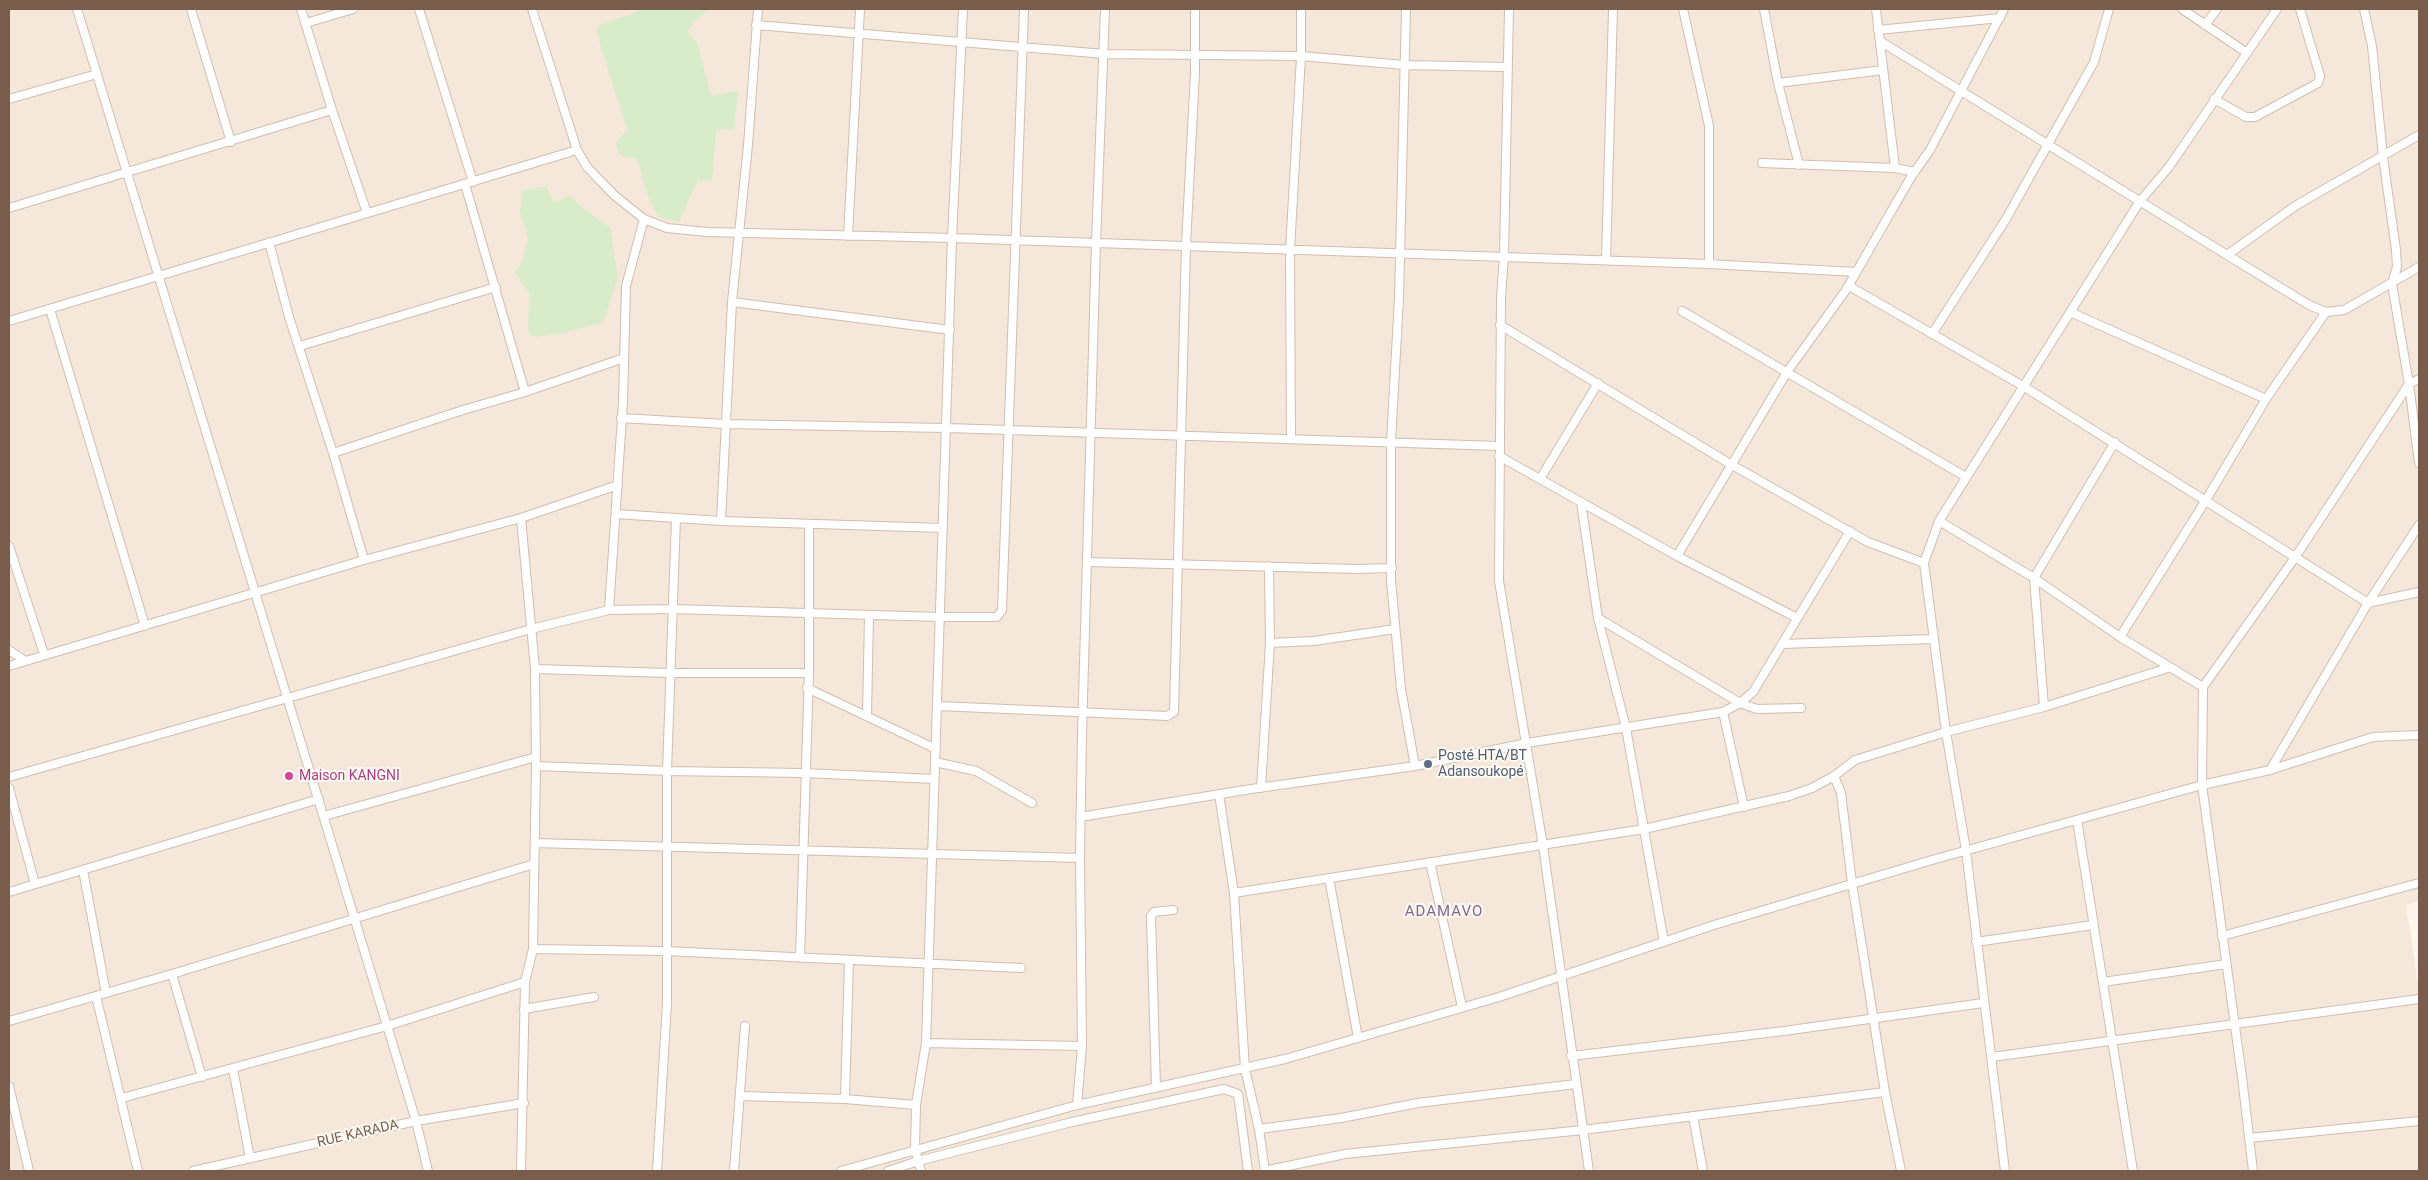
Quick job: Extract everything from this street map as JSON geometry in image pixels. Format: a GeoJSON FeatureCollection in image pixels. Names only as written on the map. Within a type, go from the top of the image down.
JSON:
{"type":"FeatureCollection","features":[{"type":"Feature","properties":{"kind":"street"},"geometry":{"type":"LineString","coordinates":[[77,9],[288,696],[416,1121],[428,1171]]}},
{"type":"Feature","properties":{"kind":"street"},"geometry":{"type":"LineString","coordinates":[[191,9],[231,142]]}},
{"type":"Feature","properties":{"kind":"street"},"geometry":{"type":"LineString","coordinates":[[301,9],[332,110],[367,213]]}},
{"type":"Feature","properties":{"kind":"street"},"geometry":{"type":"LineString","coordinates":[[306,23],[353,9]]}},
{"type":"Feature","properties":{"kind":"street"},"geometry":{"type":"LineString","coordinates":[[420,9],[474,182]]}},
{"type":"Feature","properties":{"kind":"street"},"geometry":{"type":"LineString","coordinates":[[532,9],[577,150],[599,181],[644,219],[679,230],[1186,245],[1709,264],[1856,272]]}},
{"type":"Feature","properties":{"kind":"street"},"geometry":{"type":"LineString","coordinates":[[721,521],[732,302],[748,145],[758,9]]}},
{"type":"Feature","properties":{"kind":"street"},"geometry":{"type":"LineString","coordinates":[[848,236],[860,9]]}},
{"type":"Feature","properties":{"kind":"street"},"geometry":{"type":"LineString","coordinates":[[920,1171],[915,1149],[916,1105],[926,1043],[952,238],[963,9]]}},
{"type":"Feature","properties":{"kind":"street"},"geometry":{"type":"LineString","coordinates":[[9,777],[288,696],[531,629],[609,610],[673,609],[808,612],[940,618],[992,618],[1000,614],[1002,610],[1017,241],[1024,9]]}},
{"type":"Feature","properties":{"kind":"street"},"geometry":{"type":"LineString","coordinates":[[1076,1105],[1082,1046],[1080,817],[1096,243],[1105,54],[1105,9]]}},
{"type":"Feature","properties":{"kind":"street"},"geometry":{"type":"LineString","coordinates":[[938,706],[1167,716],[1174,712],[1186,245],[1195,56],[1195,9]]}},
{"type":"Feature","properties":{"kind":"street"},"geometry":{"type":"LineString","coordinates":[[1291,439],[1290,250],[1301,56],[1301,9]]}},
{"type":"Feature","properties":{"kind":"street"},"geometry":{"type":"LineString","coordinates":[[1406,9],[1400,254],[1391,442],[1392,568],[1401,690],[1414,766]]}},
{"type":"Feature","properties":{"kind":"street"},"geometry":{"type":"LineString","coordinates":[[1509,9],[1504,257],[1500,325],[1498,581],[1543,846],[1571,1056],[1589,1171]]}},
{"type":"Feature","properties":{"kind":"street"},"geometry":{"type":"LineString","coordinates":[[1606,260],[1613,9]]}},
{"type":"Feature","properties":{"kind":"street"},"geometry":{"type":"LineString","coordinates":[[1683,9],[1710,126],[1709,264]]}},
{"type":"Feature","properties":{"kind":"street"},"geometry":{"type":"LineString","coordinates":[[1764,9],[1778,82],[1799,165]]}},
{"type":"Feature","properties":{"kind":"street"},"geometry":{"type":"LineString","coordinates":[[1876,9],[1895,168]]}},
{"type":"Feature","properties":{"kind":"street"},"geometry":{"type":"LineString","coordinates":[[1677,556],[1787,372],[1849,286],[1915,172],[1930,150],[2004,9]]}},
{"type":"Feature","properties":{"kind":"street"},"geometry":{"type":"LineString","coordinates":[[1932,334],[2006,219],[2094,62],[2110,9]]}},
{"type":"Feature","properties":{"kind":"street"},"geometry":{"type":"LineString","coordinates":[[2182,9],[2247,53]]}},
{"type":"Feature","properties":{"kind":"street"},"geometry":{"type":"LineString","coordinates":[[2205,25],[2218,9]]}},
{"type":"Feature","properties":{"kind":"street"},"geometry":{"type":"LineString","coordinates":[[2005,1171],[1992,1057],[1983,1003],[1966,850],[1946,732],[1924,563],[1939,521],[2140,201],[2168,167],[2277,9]]}},
{"type":"Feature","properties":{"kind":"street"},"geometry":{"type":"LineString","coordinates":[[2214,99],[2246,117],[2256,117],[2318,82],[2320,76],[2300,9]]}},
{"type":"Feature","properties":{"kind":"street"},"geometry":{"type":"LineString","coordinates":[[2364,9],[2372,46],[2383,157],[2396,250],[2397,266],[2392,284],[2409,384],[2419,463]]}},
{"type":"Feature","properties":{"kind":"street"},"geometry":{"type":"LineString","coordinates":[[1878,30],[2000,18]]}},
{"type":"Feature","properties":{"kind":"street"},"geometry":{"type":"LineString","coordinates":[[756,25],[858,35],[1105,54],[1301,56],[1404,64],[1507,67]]}},
{"type":"Feature","properties":{"kind":"street"},"geometry":{"type":"LineString","coordinates":[[1880,41],[2309,305],[2326,312],[2344,310],[2419,267]]}},
{"type":"Feature","properties":{"kind":"street"},"geometry":{"type":"LineString","coordinates":[[1778,82],[1883,70]]}},
{"type":"Feature","properties":{"kind":"street"},"geometry":{"type":"LineString","coordinates":[[9,100],[97,74]]}},
{"type":"Feature","properties":{"kind":"street"},"geometry":{"type":"LineString","coordinates":[[9,208],[332,110]]}},
{"type":"Feature","properties":{"kind":"street"},"geometry":{"type":"LineString","coordinates":[[2228,255],[2295,206],[2419,135]]}},
{"type":"Feature","properties":{"kind":"street"},"geometry":{"type":"LineString","coordinates":[[9,321],[577,150]]}},
{"type":"Feature","properties":{"kind":"street"},"geometry":{"type":"LineString","coordinates":[[1762,163],[1895,168],[1915,172]]}},
{"type":"Feature","properties":{"kind":"street"},"geometry":{"type":"LineString","coordinates":[[465,184],[525,392]]}},
{"type":"Feature","properties":{"kind":"street"},"geometry":{"type":"LineString","coordinates":[[609,610],[618,485],[626,286],[644,219]]}},
{"type":"Feature","properties":{"kind":"street"},"geometry":{"type":"LineString","coordinates":[[269,242],[364,560]]}},
{"type":"Feature","properties":{"kind":"street"},"geometry":{"type":"LineString","coordinates":[[1849,286],[2023,386],[2115,442],[2368,603],[2419,592]]}},
{"type":"Feature","properties":{"kind":"street"},"geometry":{"type":"LineString","coordinates":[[300,346],[496,287]]}},
{"type":"Feature","properties":{"kind":"street"},"geometry":{"type":"LineString","coordinates":[[732,302],[950,330]]}},
{"type":"Feature","properties":{"kind":"street"},"geometry":{"type":"LineString","coordinates":[[50,309],[144,626]]}},
{"type":"Feature","properties":{"kind":"street"},"geometry":{"type":"LineString","coordinates":[[1682,311],[1966,477]]}},
{"type":"Feature","properties":{"kind":"street"},"geometry":{"type":"LineString","coordinates":[[2070,312],[2266,399]]}},
{"type":"Feature","properties":{"kind":"street"},"geometry":{"type":"LineString","coordinates":[[2120,637],[2206,500],[2266,399],[2326,312]]}},
{"type":"Feature","properties":{"kind":"street"},"geometry":{"type":"LineString","coordinates":[[1500,325],[1732,465],[1850,532],[1868,542],[1924,563]]}},
{"type":"Feature","properties":{"kind":"street"},"geometry":{"type":"LineString","coordinates":[[333,453],[463,410],[525,392],[624,358]]}},
{"type":"Feature","properties":{"kind":"street"},"geometry":{"type":"LineString","coordinates":[[2253,1171],[2235,1023],[2202,785],[2203,687],[2296,556],[2409,384],[2419,379]]}},
{"type":"Feature","properties":{"kind":"street"},"geometry":{"type":"LineString","coordinates":[[1540,480],[1598,383]]}},
{"type":"Feature","properties":{"kind":"street"},"geometry":{"type":"LineString","coordinates":[[621,418],[725,424],[1092,432],[1181,437],[1499,446]]}},
{"type":"Feature","properties":{"kind":"street"},"geometry":{"type":"LineString","coordinates":[[2044,707],[2034,578],[2115,442]]}},
{"type":"Feature","properties":{"kind":"street"},"geometry":{"type":"LineString","coordinates":[[1499,456],[1677,556],[1797,618]]}},
{"type":"Feature","properties":{"kind":"street"},"geometry":{"type":"LineString","coordinates":[[9,666],[364,560],[521,518],[618,485]]}},
{"type":"Feature","properties":{"kind":"street"},"geometry":{"type":"LineString","coordinates":[[1581,502],[1598,618],[1626,728],[1664,942]]}},
{"type":"Feature","properties":{"kind":"street"},"geometry":{"type":"LineString","coordinates":[[616,514],[721,521],[943,528]]}},
{"type":"Feature","properties":{"kind":"street"},"geometry":{"type":"LineString","coordinates":[[521,518],[535,669],[536,757],[533,949],[525,982],[524,1103],[521,1171]]}},
{"type":"Feature","properties":{"kind":"street"},"geometry":{"type":"LineString","coordinates":[[657,1171],[667,1003],[667,771],[676,518]]}},
{"type":"Feature","properties":{"kind":"street"},"geometry":{"type":"LineString","coordinates":[[1939,521],[2034,578],[2168,668],[2203,687]]}},
{"type":"Feature","properties":{"kind":"street"},"geometry":{"type":"LineString","coordinates":[[800,958],[807,688],[809,673],[809,524]]}},
{"type":"Feature","properties":{"kind":"street"},"geometry":{"type":"LineString","coordinates":[[2270,770],[2368,603],[2419,525]]}},
{"type":"Feature","properties":{"kind":"street"},"geometry":{"type":"LineString","coordinates":[[1080,817],[1219,794],[1414,766],[1527,743],[1724,712],[1740,703],[1753,692],[1850,532]]}},
{"type":"Feature","properties":{"kind":"street"},"geometry":{"type":"LineString","coordinates":[[9,546],[44,654]]}},
{"type":"Feature","properties":{"kind":"street"},"geometry":{"type":"LineString","coordinates":[[1088,562],[1178,566],[1392,568]]}},
{"type":"Feature","properties":{"kind":"street"},"geometry":{"type":"LineString","coordinates":[[1262,788],[1270,643],[1269,566]]}},
{"type":"Feature","properties":{"kind":"street"},"geometry":{"type":"LineString","coordinates":[[867,716],[869,615]]}},
{"type":"Feature","properties":{"kind":"street"},"geometry":{"type":"LineString","coordinates":[[1598,618],[1740,703],[1757,709],[1800,708]]}},
{"type":"Feature","properties":{"kind":"street"},"geometry":{"type":"LineString","coordinates":[[1270,643],[1314,641],[1395,629]]}},
{"type":"Feature","properties":{"kind":"street"},"geometry":{"type":"LineString","coordinates":[[1782,644],[1933,639]]}},
{"type":"Feature","properties":{"kind":"street"},"geometry":{"type":"LineString","coordinates":[[9,650],[25,660]]}},
{"type":"Feature","properties":{"kind":"street"},"geometry":{"type":"LineString","coordinates":[[1234,893],[1644,829],[1744,807],[1812,788],[1834,776],[1855,760],[1946,732],[2044,707],[2168,668]]}},
{"type":"Feature","properties":{"kind":"street"},"geometry":{"type":"LineString","coordinates":[[535,669],[670,673],[809,673]]}},
{"type":"Feature","properties":{"kind":"street"},"geometry":{"type":"LineString","coordinates":[[807,688],[936,749]]}},
{"type":"Feature","properties":{"kind":"street"},"geometry":{"type":"LineString","coordinates":[[1724,712],[1744,807]]}},
{"type":"Feature","properties":{"kind":"street"},"geometry":{"type":"LineString","coordinates":[[841,1171],[1076,1105],[1246,1069],[1358,1038],[1560,978],[1664,942],[1852,882],[2202,785],[2270,770],[2373,737],[2419,734]]}},
{"type":"Feature","properties":{"kind":"street"},"geometry":{"type":"LineString","coordinates":[[324,816],[536,757]]}},
{"type":"Feature","properties":{"kind":"street"},"geometry":{"type":"LineString","coordinates":[[935,762],[976,771],[1032,804]]}},
{"type":"Feature","properties":{"kind":"street"},"geometry":{"type":"LineString","coordinates":[[536,766],[667,771],[805,773],[934,779]]}},
{"type":"Feature","properties":{"kind":"street"},"geometry":{"type":"LineString","coordinates":[[1834,776],[1841,793],[1852,882],[1886,1092],[1901,1171]]}},
{"type":"Feature","properties":{"kind":"street"},"geometry":{"type":"LineString","coordinates":[[9,788],[35,884]]}},
{"type":"Feature","properties":{"kind":"street"},"geometry":{"type":"LineString","coordinates":[[1219,794],[1234,893],[1246,1069],[1259,1129],[1265,1171],[1345,1154],[1583,1130],[1886,1092]]}},
{"type":"Feature","properties":{"kind":"street"},"geometry":{"type":"LineString","coordinates":[[9,892],[319,799]]}},
{"type":"Feature","properties":{"kind":"street"},"geometry":{"type":"LineString","coordinates":[[2077,820],[2133,1171]]}},
{"type":"Feature","properties":{"kind":"street"},"geometry":{"type":"LineString","coordinates":[[535,843],[666,845],[1080,858]]}},
{"type":"Feature","properties":{"kind":"street"},"geometry":{"type":"LineString","coordinates":[[1430,862],[1462,1007]]}},
{"type":"Feature","properties":{"kind":"street"},"geometry":{"type":"LineString","coordinates":[[9,1021],[172,974],[534,864]]}},
{"type":"Feature","properties":{"kind":"street"},"geometry":{"type":"LineString","coordinates":[[83,870],[106,993]]}},
{"type":"Feature","properties":{"kind":"street"},"geometry":{"type":"LineString","coordinates":[[1328,878],[1358,1038]]}},
{"type":"Feature","properties":{"kind":"street"},"geometry":{"type":"LineString","coordinates":[[2222,936],[2419,883]]}},
{"type":"Feature","properties":{"kind":"street"},"geometry":{"type":"LineString","coordinates":[[1156,1087],[1151,916],[1154,912],[1173,910]]}},
{"type":"Feature","properties":{"kind":"street"},"geometry":{"type":"LineString","coordinates":[[1976,942],[2094,924]]}},
{"type":"Feature","properties":{"kind":"street"},"geometry":{"type":"LineString","coordinates":[[533,949],[666,951],[1021,968]]}},
{"type":"Feature","properties":{"kind":"street"},"geometry":{"type":"LineString","coordinates":[[845,1099],[849,960]]}},
{"type":"Feature","properties":{"kind":"street"},"geometry":{"type":"LineString","coordinates":[[2103,982],[2226,964]]}},
{"type":"Feature","properties":{"kind":"street"},"geometry":{"type":"LineString","coordinates":[[172,974],[202,1077]]}},
{"type":"Feature","properties":{"kind":"street"},"geometry":{"type":"LineString","coordinates":[[122,1098],[387,1026],[525,982]]}},
{"type":"Feature","properties":{"kind":"street"},"geometry":{"type":"LineString","coordinates":[[96,996],[138,1171]]}},
{"type":"Feature","properties":{"kind":"street"},"geometry":{"type":"LineString","coordinates":[[524,1009],[594,998]]}},
{"type":"Feature","properties":{"kind":"street"},"geometry":{"type":"LineString","coordinates":[[1992,1057],[2419,999]]}},
{"type":"Feature","properties":{"kind":"street"},"geometry":{"type":"LineString","coordinates":[[1571,1056],[1775,1032],[1983,1003]]}},
{"type":"Feature","properties":{"kind":"street"},"geometry":{"type":"LineString","coordinates":[[734,1171],[745,1026]]}},
{"type":"Feature","properties":{"kind":"street"},"geometry":{"type":"LineString","coordinates":[[926,1043],[1082,1046]]}},
{"type":"Feature","properties":{"kind":"street"},"geometry":{"type":"LineString","coordinates":[[233,1069],[250,1158]]}},
{"type":"Feature","properties":{"kind":"street"},"geometry":{"type":"LineString","coordinates":[[1259,1129],[1341,1118],[1418,1103],[1576,1084]]}},
{"type":"Feature","properties":{"kind":"street"},"geometry":{"type":"LineString","coordinates":[[9,1086],[29,1171]]}},
{"type":"Feature","properties":{"kind":"street"},"geometry":{"type":"LineString","coordinates":[[888,1171],[918,1161],[1072,1122],[1224,1089],[1238,1094],[1248,1171]]}},
{"type":"Feature","properties":{"kind":"street"},"geometry":{"type":"LineString","coordinates":[[740,1096],[845,1099],[916,1105]]}},
{"type":"Feature","properties":{"kind":"street","name":"RUE KARADA"},"geometry":{"type":"LineString","coordinates":[[193,1171],[416,1121],[524,1103]]}},
{"type":"Feature","properties":{"kind":"street"},"geometry":{"type":"LineString","coordinates":[[1693,1116],[1703,1171]]}},
{"type":"Feature","properties":{"kind":"street"},"geometry":{"type":"LineString","coordinates":[[2249,1138],[2419,1121]]}},
{"type":"Feature","properties":{"kind":"shaded area"},"geometry":{"type":"Polygon","coordinates":[[[9,9],[2419,9],[2419,901],[2406,905],[2419,990],[2419,1171],[9,1171],[9,9]]]}},
{"type":"Feature","properties":{"kind":"green space"},"geometry":{"type":"Polygon","coordinates":[[[640,9],[709,9],[687,31],[697,42],[711,96],[738,91],[734,129],[716,130],[712,181],[698,180],[679,222],[658,217],[648,197],[637,159],[620,156],[616,145],[622,135],[628,131],[601,48],[596,26],[637,12],[640,9]]]}},
{"type":"Feature","properties":{"kind":"green space"},"geometry":{"type":"Polygon","coordinates":[[[546,186],[554,202],[571,196],[585,210],[610,227],[618,278],[603,322],[564,333],[536,337],[529,334],[530,295],[515,272],[522,263],[528,237],[520,212],[522,191],[546,186]]]}},
{"type":"Feature","properties":{"kind":"place","name":"Posté HTA/BT Adansoukopé"},"geometry":{"type":"Point","coordinates":[1428,764]}},
{"type":"Feature","properties":{"kind":"place","name":"Maison KANGNI"},"geometry":{"type":"Point","coordinates":[289,776]}},
{"type":"Feature","properties":{"kind":"district","name":"ADAMAVO"},"geometry":{"type":"Point","coordinates":[1444,912]}}]}
